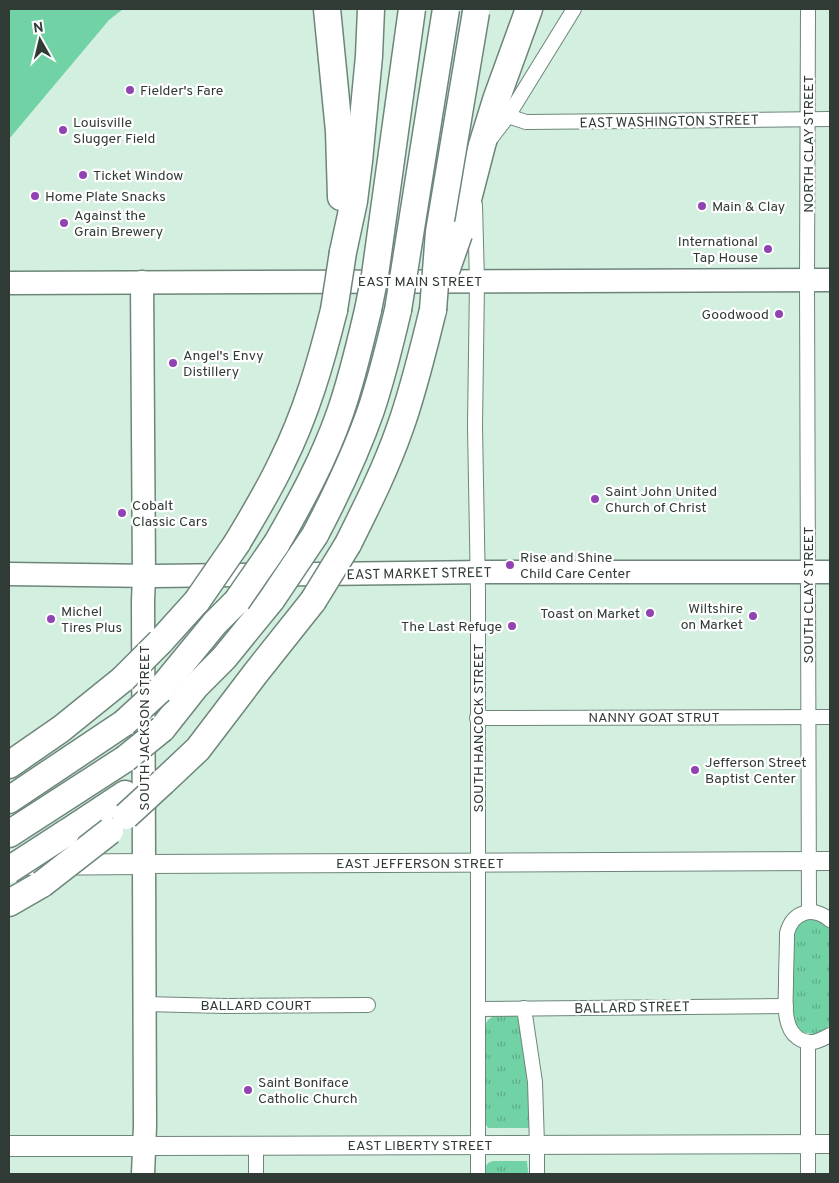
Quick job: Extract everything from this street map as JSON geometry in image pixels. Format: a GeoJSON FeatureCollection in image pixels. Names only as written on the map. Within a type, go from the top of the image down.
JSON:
{"type":"FeatureCollection","features":[{"type":"Feature","properties":{"kind":"highway"},"geometry":{"type":"LineString","coordinates":[[327,9],[339,131],[343,252]]}},
{"type":"Feature","properties":{"kind":"highway"},"geometry":{"type":"LineString","coordinates":[[9,765],[62,729],[123,679],[160,642],[197,601],[237,543],[267,493],[296,431],[310,394],[323,355],[334,310],[343,252],[354,201],[369,56],[371,9]]}},
{"type":"Feature","properties":{"kind":"highway"},"geometry":{"type":"LineString","coordinates":[[9,800],[124,723],[160,690],[237,601],[277,543],[304,496],[336,422],[354,370],[368,310],[375,275],[412,9]]}},
{"type":"Feature","properties":{"kind":"highway"},"geometry":{"type":"LineString","coordinates":[[11,833],[125,758],[162,728],[196,686],[224,658],[272,599],[315,535],[337,493],[355,452],[383,372],[398,310],[446,9]]}},
{"type":"Feature","properties":{"kind":"highway"},"geometry":{"type":"LineString","coordinates":[[9,903],[42,884],[163,773],[198,749],[313,601],[348,544],[377,486],[400,429],[419,369],[433,310],[459,234],[482,144],[529,9]]}},
{"type":"Feature","properties":{"kind":"highway"},"geometry":{"type":"LineString","coordinates":[[433,310],[439,232],[476,10]]}},
{"type":"Feature","properties":{"kind":"highway"},"geometry":{"type":"LineString","coordinates":[[9,870],[66,833],[120,814]]}},
{"type":"Feature","properties":{"kind":"main road","name":"EAST MAIN STREET"},"geometry":{"type":"LineString","coordinates":[[9,283],[830,280]]}},
{"type":"Feature","properties":{"kind":"main road","name":"SOUTH JACKSON STREET"},"geometry":{"type":"LineString","coordinates":[[142,282],[145,864],[143,1174]]}},
{"type":"Feature","properties":{"kind":"main road","name":"EAST MARKET STREET"},"geometry":{"type":"LineString","coordinates":[[9,574],[144,576],[478,572],[830,572]]}},
{"type":"Feature","properties":{"kind":"main road","name":"EAST JEFFERSON STREET"},"geometry":{"type":"LineString","coordinates":[[9,865],[145,864]]}},
{"type":"Feature","properties":{"kind":"main road","name":"EAST LIBERTY STREET"},"geometry":{"type":"LineString","coordinates":[[9,1146],[144,1146]]}},
{"type":"Feature","properties":{"kind":"street","name":"SOUTH HANCOCK STREET"},"geometry":{"type":"LineString","coordinates":[[478,1174],[478,572],[475,426],[477,282],[474,196],[476,174],[492,137],[508,116],[574,9]]}},
{"type":"Feature","properties":{"kind":"street","name":"NORTH CLAY STREET"},"geometry":{"type":"LineString","coordinates":[[807,280],[808,9]]}},
{"type":"Feature","properties":{"kind":"street","name":"EAST WASHINGTON STREET"},"geometry":{"type":"LineString","coordinates":[[508,116],[526,122],[830,119]]}},
{"type":"Feature","properties":{"kind":"street","name":"SOUTH CLAY STREET"},"geometry":{"type":"LineString","coordinates":[[807,280],[809,911]]}},
{"type":"Feature","properties":{"kind":"street","name":"NANNY GOAT STRUT"},"geometry":{"type":"LineString","coordinates":[[477,718],[830,717]]}},
{"type":"Feature","properties":{"kind":"street","name":"EAST JEFFERSON STREET"},"geometry":{"type":"LineString","coordinates":[[145,864],[830,861]]}},
{"type":"Feature","properties":{"kind":"street"},"geometry":{"type":"LineString","coordinates":[[830,920],[821,914],[809,911],[795,918],[789,924],[787,933],[786,1006],[790,1030],[795,1036],[808,1043],[830,1035]]}},
{"type":"Feature","properties":{"kind":"street","name":"BALLARD COURT"},"geometry":{"type":"LineString","coordinates":[[144,1004],[225,1006],[368,1005]]}},
{"type":"Feature","properties":{"kind":"street","name":"BALLARD STREET"},"geometry":{"type":"LineString","coordinates":[[478,1009],[786,1006]]}},
{"type":"Feature","properties":{"kind":"street"},"geometry":{"type":"LineString","coordinates":[[524,1008],[534,1082],[537,1145],[536,1174]]}},
{"type":"Feature","properties":{"kind":"street"},"geometry":{"type":"LineString","coordinates":[[808,1043],[808,1174]]}},
{"type":"Feature","properties":{"kind":"street","name":"EAST LIBERTY STREET"},"geometry":{"type":"LineString","coordinates":[[144,1146],[830,1144]]}},
{"type":"Feature","properties":{"kind":"street"},"geometry":{"type":"LineString","coordinates":[[256,1146],[256,1174]]}},
{"type":"Feature","properties":{"kind":"green space"},"geometry":{"type":"Polygon","coordinates":[[[9,9],[123,9],[109,20],[9,139],[9,9]]]}},
{"type":"Feature","properties":{"kind":"green space"},"geometry":{"type":"Polygon","coordinates":[[[811,919],[822,922],[830,930],[830,1024],[824,1031],[816,1034],[798,1030],[793,1018],[793,935],[799,924],[811,919]]]}},
{"type":"Feature","properties":{"kind":"green space"},"geometry":{"type":"Polygon","coordinates":[[[493,1015],[514,1015],[519,1021],[529,1101],[530,1128],[488,1128],[485,1123],[485,1025],[493,1015]]]}},
{"type":"Feature","properties":{"kind":"green space"},"geometry":{"type":"Polygon","coordinates":[[[493,1161],[527,1161],[528,1174],[486,1174],[486,1166],[493,1161]]]}},
{"type":"Feature","properties":{"kind":"place","name":"Fielder's Fare"},"geometry":{"type":"Point","coordinates":[130,90]}},
{"type":"Feature","properties":{"kind":"place","name":"Louisville Slugger Field"},"geometry":{"type":"Point","coordinates":[63,130]}},
{"type":"Feature","properties":{"kind":"place","name":"Ticket Window"},"geometry":{"type":"Point","coordinates":[83,175]}},
{"type":"Feature","properties":{"kind":"place","name":"Home Plate Snacks"},"geometry":{"type":"Point","coordinates":[35,196]}},
{"type":"Feature","properties":{"kind":"place","name":"Main & Clay"},"geometry":{"type":"Point","coordinates":[702,206]}},
{"type":"Feature","properties":{"kind":"place","name":"Against the Grain Brewery"},"geometry":{"type":"Point","coordinates":[64,223]}},
{"type":"Feature","properties":{"kind":"place","name":"International Tap House"},"geometry":{"type":"Point","coordinates":[768,249]}},
{"type":"Feature","properties":{"kind":"place","name":"Goodwood"},"geometry":{"type":"Point","coordinates":[779,314]}},
{"type":"Feature","properties":{"kind":"place","name":"Angel's Envy Distillery"},"geometry":{"type":"Point","coordinates":[173,363]}},
{"type":"Feature","properties":{"kind":"place","name":"Saint John United Church of Christ"},"geometry":{"type":"Point","coordinates":[595,499]}},
{"type":"Feature","properties":{"kind":"place","name":"Cobalt Classic Cars"},"geometry":{"type":"Point","coordinates":[122,513]}},
{"type":"Feature","properties":{"kind":"place","name":"Rise and Shine Child Care Center"},"geometry":{"type":"Point","coordinates":[510,565]}},
{"type":"Feature","properties":{"kind":"place","name":"Toast on Market"},"geometry":{"type":"Point","coordinates":[650,613]}},
{"type":"Feature","properties":{"kind":"place","name":"Wiltshire on Market"},"geometry":{"type":"Point","coordinates":[753,616]}},
{"type":"Feature","properties":{"kind":"place","name":"Michel Tires Plus"},"geometry":{"type":"Point","coordinates":[51,619]}},
{"type":"Feature","properties":{"kind":"place","name":"The Last Refuge"},"geometry":{"type":"Point","coordinates":[512,626]}},
{"type":"Feature","properties":{"kind":"place","name":"Jefferson Street Baptist Center"},"geometry":{"type":"Point","coordinates":[695,770]}},
{"type":"Feature","properties":{"kind":"place","name":"Saint Boniface Catholic Church"},"geometry":{"type":"Point","coordinates":[248,1090]}}]}
